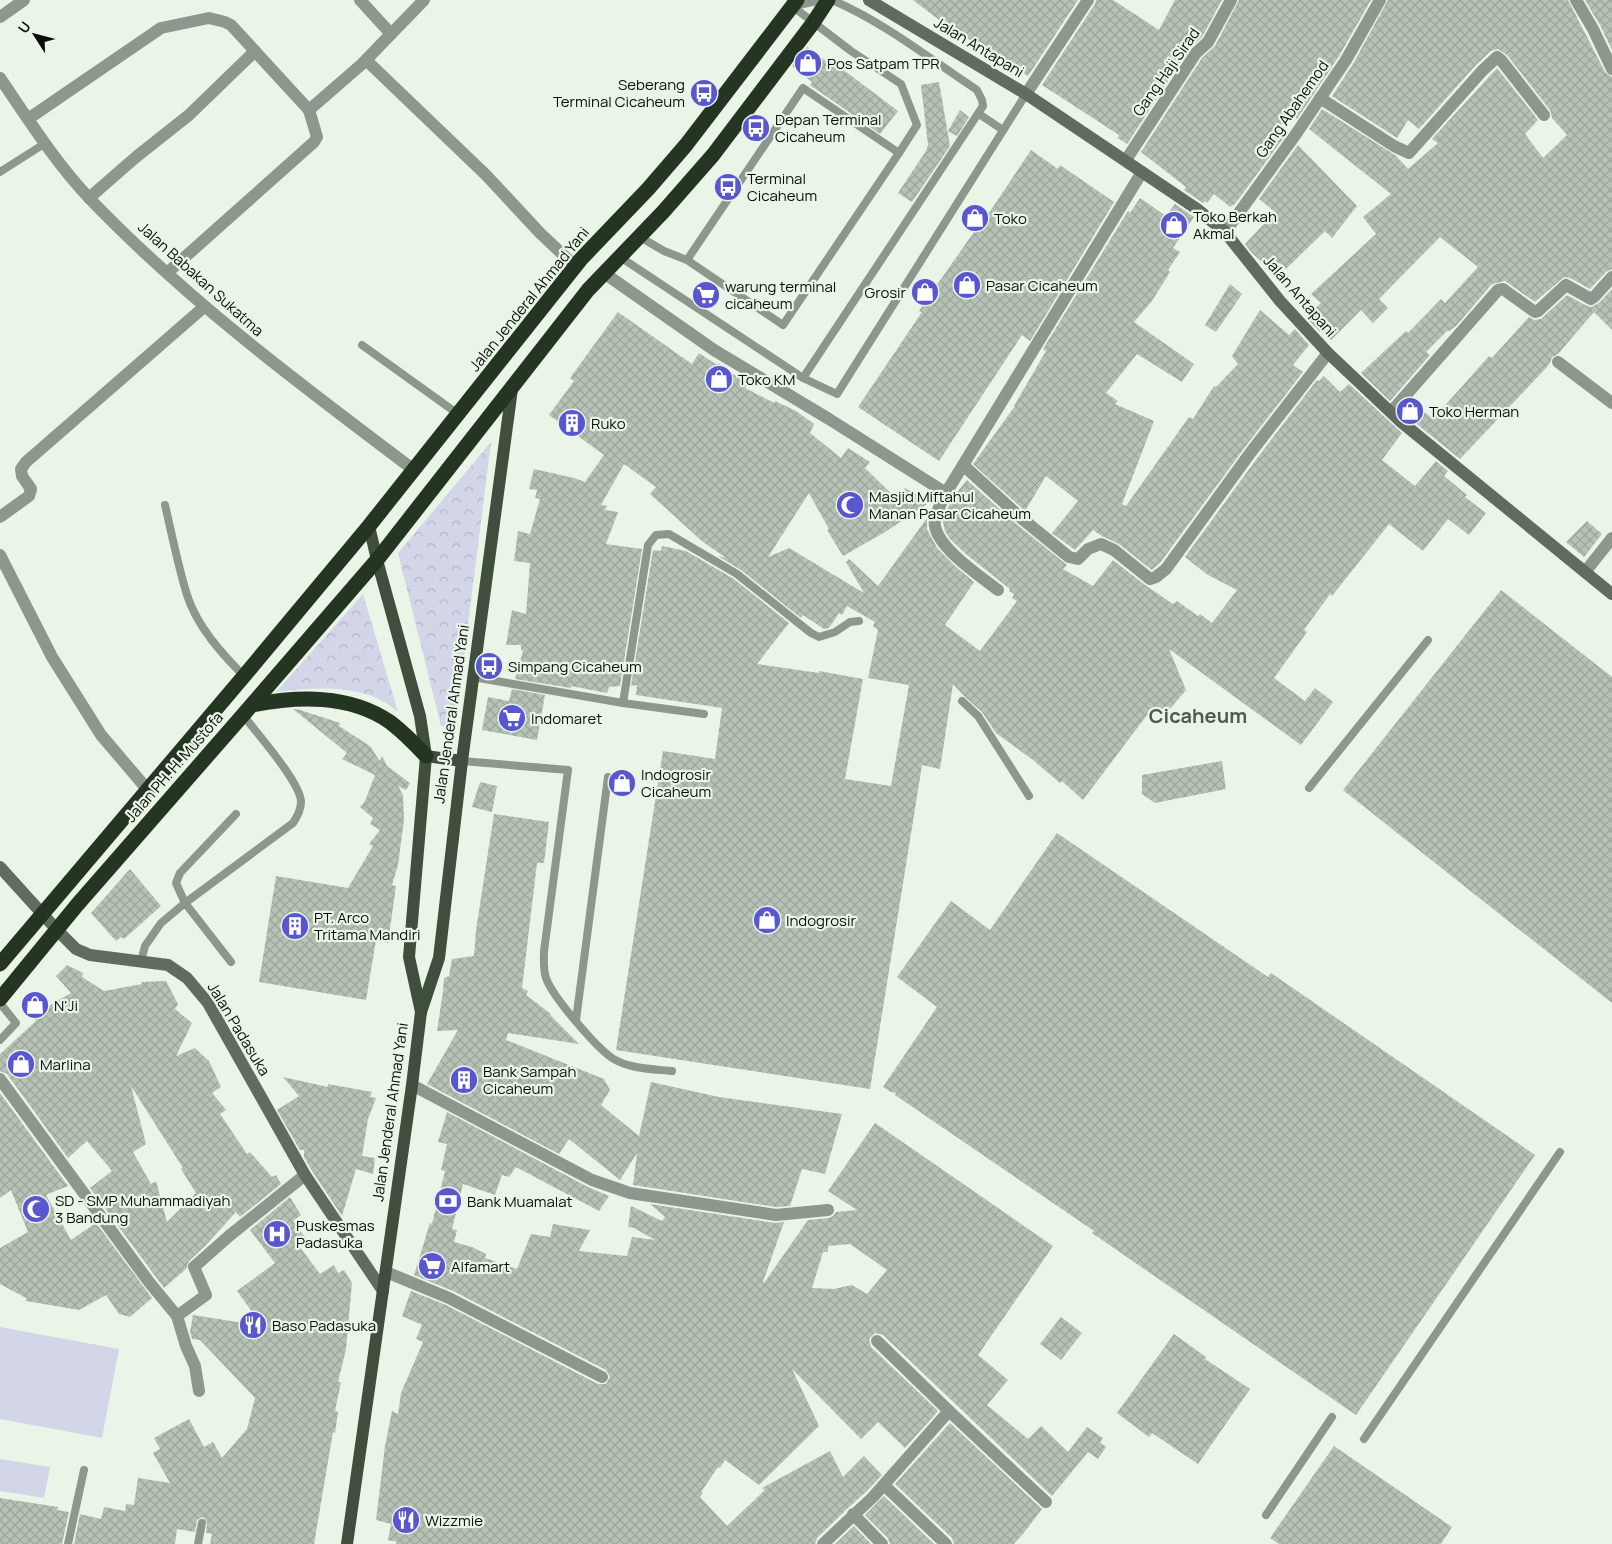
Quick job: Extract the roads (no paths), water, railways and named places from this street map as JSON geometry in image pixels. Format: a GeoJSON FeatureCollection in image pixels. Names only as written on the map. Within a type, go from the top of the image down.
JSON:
{"type":"FeatureCollection","features":[{"type":"Feature","properties":{"kind":"highway","name":"Jalan Jenderal Ahmad Yani"},"geometry":{"type":"LineString","coordinates":[[377,560],[588,290],[640,237],[713,155],[828,0]]}},
{"type":"Feature","properties":{"kind":"highway","name":"Jalan Jenderal Ahmad Yani"},"geometry":{"type":"LineString","coordinates":[[369,526],[575,266],[648,189],[686,145],[794,3]]}},
{"type":"Feature","properties":{"kind":"highway","name":"Jalan PH. H. Mustofa"},"geometry":{"type":"LineString","coordinates":[[0,964],[369,526]]}},
{"type":"Feature","properties":{"kind":"highway","name":"Jalan PH. H. Mustofa"},"geometry":{"type":"LineString","coordinates":[[0,1001],[127,848],[377,560]]}},
{"type":"Feature","properties":{"kind":"highway"},"geometry":{"type":"LineString","coordinates":[[248,710],[298,699],[348,703],[369,710],[388,721],[426,756]]}},
{"type":"Feature","properties":{"kind":"main road","name":"Jalan Jenderal Ahmad Yani"},"geometry":{"type":"LineString","coordinates":[[347,1544],[412,1085],[420,1012],[439,958],[462,761],[512,389]]}},
{"type":"Feature","properties":{"kind":"main road","name":"Jalan Jenderal Ahmad Yani"},"geometry":{"type":"LineString","coordinates":[[369,526],[420,716],[426,756],[408,957],[420,1012]]}},
{"type":"Feature","properties":{"kind":"main road"},"geometry":{"type":"LineString","coordinates":[[426,756],[462,761]]}},
{"type":"Feature","properties":{"kind":"street"},"geometry":{"type":"LineString","coordinates":[[0,17],[24,0]]}},
{"type":"Feature","properties":{"kind":"street"},"geometry":{"type":"LineString","coordinates":[[360,0],[391,34]]}},
{"type":"Feature","properties":{"kind":"street"},"geometry":{"type":"LineString","coordinates":[[309,110],[366,60],[424,0]]}},
{"type":"Feature","properties":{"kind":"street","name":"Jalan Antapani"},"geometry":{"type":"LineString","coordinates":[[869,0],[1026,94],[1197,209],[1225,232],[1280,301],[1328,353],[1391,412],[1612,594]]}},
{"type":"Feature","properties":{"kind":"street"},"geometry":{"type":"LineString","coordinates":[[1026,94],[1088,0]]}},
{"type":"Feature","properties":{"kind":"street","name":"Gang Haji Sirad"},"geometry":{"type":"LineString","coordinates":[[1126,160],[1196,53],[1208,42],[1231,0]]}},
{"type":"Feature","properties":{"kind":"street","name":"Gang Abahemod"},"geometry":{"type":"LineString","coordinates":[[1225,232],[1346,60],[1380,0]]}},
{"type":"Feature","properties":{"kind":"street"},"geometry":{"type":"LineString","coordinates":[[1576,0],[1593,28],[1612,69]]}},
{"type":"Feature","properties":{"kind":"street"},"geometry":{"type":"LineString","coordinates":[[28,119],[161,28],[209,18],[231,25],[309,110],[317,137],[314,142],[167,273]]}},
{"type":"Feature","properties":{"kind":"street"},"geometry":{"type":"LineString","coordinates":[[89,198],[136,157],[189,115],[255,51]]}},
{"type":"Feature","properties":{"kind":"street"},"geometry":{"type":"LineString","coordinates":[[1320,98],[1394,146],[1409,153],[1482,70],[1497,57],[1544,115]]}},
{"type":"Feature","properties":{"kind":"street"},"geometry":{"type":"LineString","coordinates":[[366,60],[486,175],[540,233],[575,266]]}},
{"type":"Feature","properties":{"kind":"street","name":"Jalan Babakan Sukatma"},"geometry":{"type":"LineString","coordinates":[[0,78],[44,144],[89,198],[167,273],[289,376],[414,470]]}},
{"type":"Feature","properties":{"kind":"street"},"geometry":{"type":"LineString","coordinates":[[998,590],[945,547],[935,527],[936,517],[946,493],[1142,172]]}},
{"type":"Feature","properties":{"kind":"street"},"geometry":{"type":"LineString","coordinates":[[604,273],[714,350],[829,419],[946,493]]}},
{"type":"Feature","properties":{"kind":"street"},"geometry":{"type":"LineString","coordinates":[[1391,412],[1498,290],[1503,289],[1535,312],[1566,285],[1591,299],[1612,277]]}},
{"type":"Feature","properties":{"kind":"street"},"geometry":{"type":"LineString","coordinates":[[0,517],[30,496],[31,489],[22,476],[21,469],[26,462],[204,306]]}},
{"type":"Feature","properties":{"kind":"street"},"geometry":{"type":"LineString","coordinates":[[963,466],[1020,517],[1069,557],[1078,559],[1088,550],[1101,544],[1114,550],[1150,579],[1156,578],[1166,569],[1250,452],[1328,353]]}},
{"type":"Feature","properties":{"kind":"street"},"geometry":{"type":"LineString","coordinates":[[1558,362],[1612,403]]}},
{"type":"Feature","properties":{"kind":"street"},"geometry":{"type":"LineString","coordinates":[[1585,572],[1612,538]]}},
{"type":"Feature","properties":{"kind":"street"},"geometry":{"type":"LineString","coordinates":[[0,554],[62,673],[101,735],[147,789]]}},
{"type":"Feature","properties":{"kind":"street","name":"Jalan Padasuka"},"geometry":{"type":"LineString","coordinates":[[0,867],[76,949],[90,955],[168,965],[187,978],[208,1003],[305,1175],[383,1291]]}},
{"type":"Feature","properties":{"kind":"street"},"geometry":{"type":"LineString","coordinates":[[0,1079],[148,1282],[177,1316],[186,1346],[195,1366],[199,1391]]}},
{"type":"Feature","properties":{"kind":"street"},"geometry":{"type":"LineString","coordinates":[[412,1085],[592,1180],[630,1192],[776,1215],[828,1210]]}},
{"type":"Feature","properties":{"kind":"street"},"geometry":{"type":"LineString","coordinates":[[177,1316],[206,1295],[194,1267],[229,1236],[305,1175]]}},
{"type":"Feature","properties":{"kind":"street"},"geometry":{"type":"LineString","coordinates":[[386,1272],[449,1298],[602,1377]]}},
{"type":"Feature","properties":{"kind":"street"},"geometry":{"type":"LineString","coordinates":[[877,1340],[1046,1502]]}},
{"type":"Feature","properties":{"kind":"street"},"geometry":{"type":"LineString","coordinates":[[822,1544],[873,1497],[949,1411]]}},
{"type":"Feature","properties":{"kind":"street"},"geometry":{"type":"LineString","coordinates":[[884,1485],[946,1544]]}},
{"type":"Feature","properties":{"kind":"street"},"geometry":{"type":"LineString","coordinates":[[853,1514],[882,1544]]}},
{"type":"Feature","properties":{"kind":"lane"},"geometry":{"type":"LineString","coordinates":[[794,3],[822,0]]}},
{"type":"Feature","properties":{"kind":"lane"},"geometry":{"type":"LineString","coordinates":[[803,378],[983,106],[977,90],[878,24],[832,0]]}},
{"type":"Feature","properties":{"kind":"lane"},"geometry":{"type":"LineString","coordinates":[[640,237],[687,260],[783,325],[899,153],[917,125],[901,84],[812,23],[794,3]]}},
{"type":"Feature","properties":{"kind":"lane"},"geometry":{"type":"LineString","coordinates":[[687,260],[804,88],[899,153]]}},
{"type":"Feature","properties":{"kind":"lane"},"geometry":{"type":"LineString","coordinates":[[620,257],[803,378],[837,394],[1026,94]]}},
{"type":"Feature","properties":{"kind":"lane"},"geometry":{"type":"LineString","coordinates":[[979,114],[1003,130]]}},
{"type":"Feature","properties":{"kind":"lane"},"geometry":{"type":"LineString","coordinates":[[0,172],[44,144]]}},
{"type":"Feature","properties":{"kind":"lane"},"geometry":{"type":"LineString","coordinates":[[362,345],[458,414]]}},
{"type":"Feature","properties":{"kind":"lane"},"geometry":{"type":"LineString","coordinates":[[165,505],[188,596],[200,621],[218,648],[244,676]]}},
{"type":"Feature","properties":{"kind":"lane"},"geometry":{"type":"LineString","coordinates":[[624,703],[648,545],[656,536],[669,534],[736,574],[818,637],[835,632],[850,622],[860,621]]}},
{"type":"Feature","properties":{"kind":"lane"},"geometry":{"type":"LineString","coordinates":[[1309,788],[1428,640]]}},
{"type":"Feature","properties":{"kind":"lane"},"geometry":{"type":"LineString","coordinates":[[473,677],[624,703],[704,714]]}},
{"type":"Feature","properties":{"kind":"lane"},"geometry":{"type":"LineString","coordinates":[[962,702],[978,716],[1029,796]]}},
{"type":"Feature","properties":{"kind":"lane"},"geometry":{"type":"LineString","coordinates":[[141,961],[145,946],[154,932],[185,903],[293,823],[299,813],[301,802],[298,790],[265,743],[248,710]]}},
{"type":"Feature","properties":{"kind":"lane"},"geometry":{"type":"LineString","coordinates":[[462,761],[568,770],[544,951],[545,976],[553,993],[612,1058],[637,1068],[672,1071]]}},
{"type":"Feature","properties":{"kind":"lane"},"geometry":{"type":"LineString","coordinates":[[576,1020],[608,776]]}},
{"type":"Feature","properties":{"kind":"lane"},"geometry":{"type":"LineString","coordinates":[[230,962],[185,903],[176,884],[180,872],[236,814]]}},
{"type":"Feature","properties":{"kind":"lane"},"geometry":{"type":"LineString","coordinates":[[0,1001],[16,1023],[0,1040]]}},
{"type":"Feature","properties":{"kind":"lane"},"geometry":{"type":"LineString","coordinates":[[1364,1439],[1560,1152]]}},
{"type":"Feature","properties":{"kind":"lane"},"geometry":{"type":"LineString","coordinates":[[1266,1514],[1332,1417]]}},
{"type":"Feature","properties":{"kind":"lane"},"geometry":{"type":"LineString","coordinates":[[68,1544],[84,1470]]}},
{"type":"Feature","properties":{"kind":"lane"},"geometry":{"type":"LineString","coordinates":[[198,1544],[202,1523]]}},
{"type":"Feature","properties":{"kind":"place","name":"Pos Satpam TPR"},"geometry":{"type":"Point","coordinates":[808,63]}},
{"type":"Feature","properties":{"kind":"place","name":"Seberang Terminal Cicaheum"},"geometry":{"type":"Point","coordinates":[704,93]}},
{"type":"Feature","properties":{"kind":"place","name":"Depan Terminal Cicaheum"},"geometry":{"type":"Point","coordinates":[756,128]}},
{"type":"Feature","properties":{"kind":"place","name":"Terminal Cicaheum"},"geometry":{"type":"Point","coordinates":[728,187]}},
{"type":"Feature","properties":{"kind":"place","name":"Toko"},"geometry":{"type":"Point","coordinates":[975,218]}},
{"type":"Feature","properties":{"kind":"place","name":"Toko Berkah Akmal"},"geometry":{"type":"Point","coordinates":[1174,225]}},
{"type":"Feature","properties":{"kind":"place","name":"Pasar Cicaheum"},"geometry":{"type":"Point","coordinates":[967,285]}},
{"type":"Feature","properties":{"kind":"place","name":"Grosir"},"geometry":{"type":"Point","coordinates":[925,292]}},
{"type":"Feature","properties":{"kind":"place","name":"warung terminal cicaheum"},"geometry":{"type":"Point","coordinates":[706,295]}},
{"type":"Feature","properties":{"kind":"place","name":"Toko KM"},"geometry":{"type":"Point","coordinates":[719,379]}},
{"type":"Feature","properties":{"kind":"place","name":"Toko Herman"},"geometry":{"type":"Point","coordinates":[1410,411]}},
{"type":"Feature","properties":{"kind":"place","name":"Ruko"},"geometry":{"type":"Point","coordinates":[572,423]}},
{"type":"Feature","properties":{"kind":"place","name":"Masjid Miftahul Manan Pasar Cicaheum"},"geometry":{"type":"Point","coordinates":[850,505]}},
{"type":"Feature","properties":{"kind":"place","name":"Simpang Cicaheum"},"geometry":{"type":"Point","coordinates":[489,666]}},
{"type":"Feature","properties":{"kind":"place","name":"Indomaret"},"geometry":{"type":"Point","coordinates":[512,718]}},
{"type":"Feature","properties":{"kind":"place","name":"Indogrosir Cicaheum"},"geometry":{"type":"Point","coordinates":[622,783]}},
{"type":"Feature","properties":{"kind":"place","name":"Indogrosir"},"geometry":{"type":"Point","coordinates":[767,920]}},
{"type":"Feature","properties":{"kind":"place","name":"PT. Arco Tritama Mandiri"},"geometry":{"type":"Point","coordinates":[295,926]}},
{"type":"Feature","properties":{"kind":"place","name":"N'Ji"},"geometry":{"type":"Point","coordinates":[35,1005]}},
{"type":"Feature","properties":{"kind":"place","name":"Marlina"},"geometry":{"type":"Point","coordinates":[21,1064]}},
{"type":"Feature","properties":{"kind":"place","name":"Bank Sampah Cicaheum"},"geometry":{"type":"Point","coordinates":[464,1080]}},
{"type":"Feature","properties":{"kind":"place","name":"Bank Muamalat"},"geometry":{"type":"Point","coordinates":[448,1201]}},
{"type":"Feature","properties":{"kind":"place","name":"SD - SMP Muhammadiyah 3 Bandung"},"geometry":{"type":"Point","coordinates":[36,1209]}},
{"type":"Feature","properties":{"kind":"place","name":"Puskesmas Padasuka"},"geometry":{"type":"Point","coordinates":[277,1234]}},
{"type":"Feature","properties":{"kind":"place","name":"Alfamart"},"geometry":{"type":"Point","coordinates":[432,1266]}},
{"type":"Feature","properties":{"kind":"place","name":"Baso Padasuka"},"geometry":{"type":"Point","coordinates":[253,1325]}},
{"type":"Feature","properties":{"kind":"place","name":"Wizzmie"},"geometry":{"type":"Point","coordinates":[406,1520]}},
{"type":"Feature","properties":{"kind":"district","name":"Cicaheum"},"geometry":{"type":"Point","coordinates":[1198,715]}}]}
